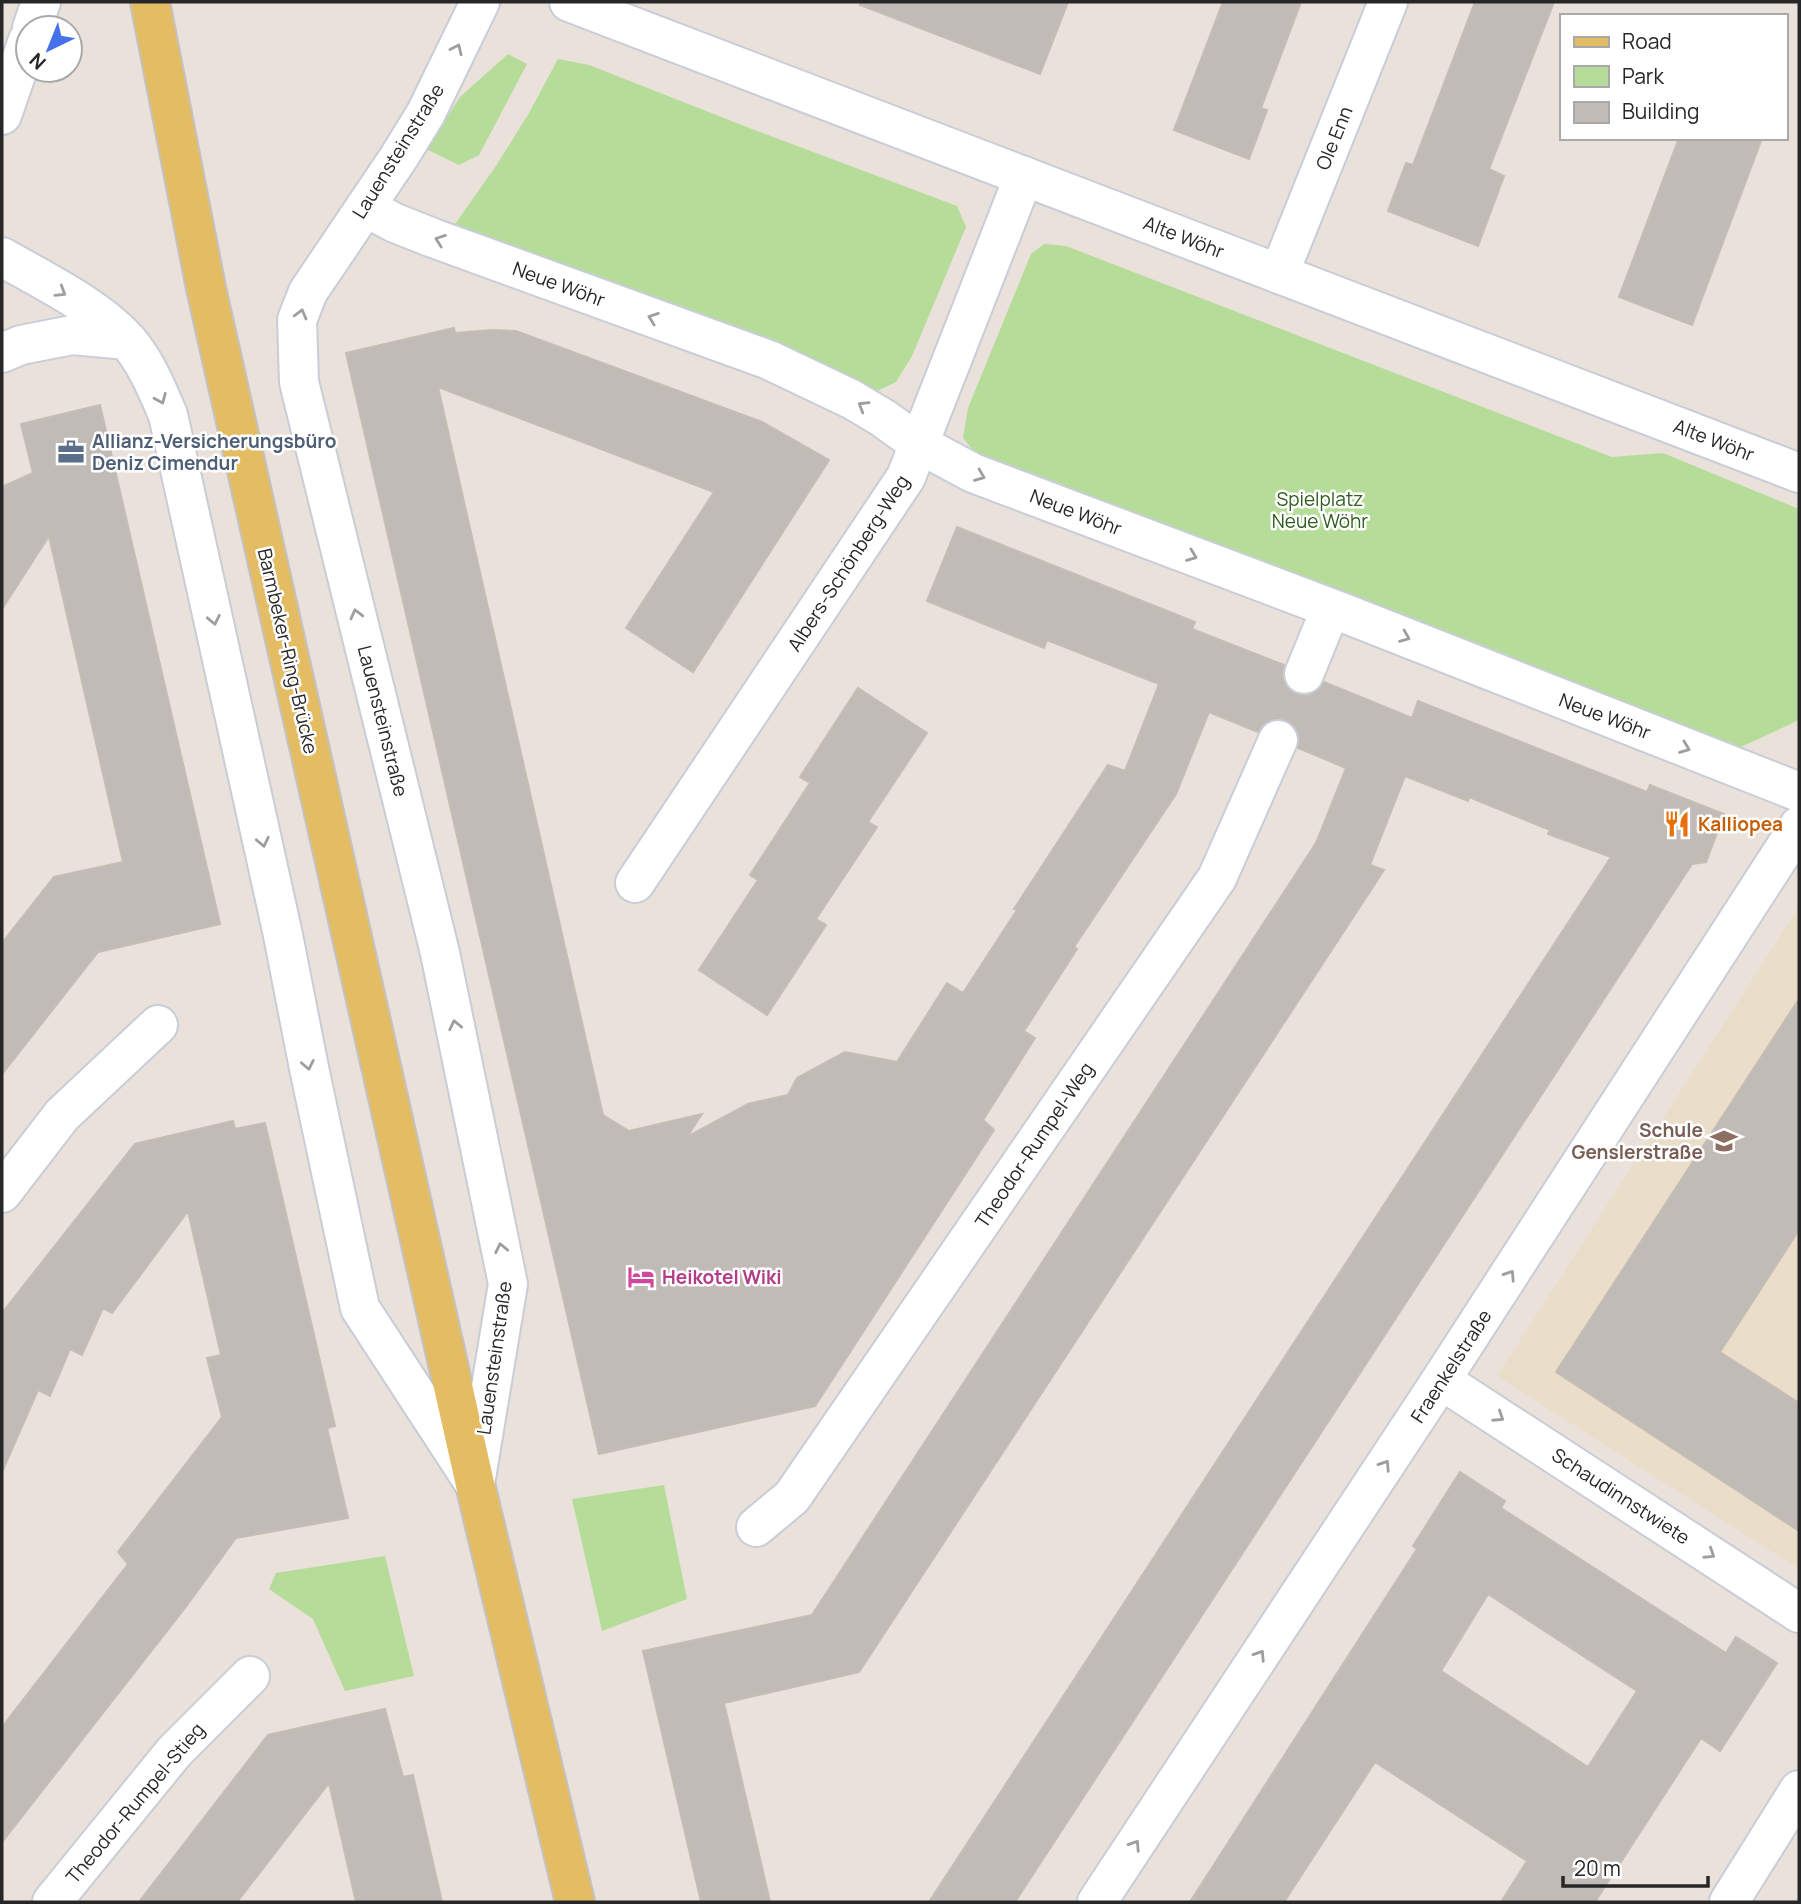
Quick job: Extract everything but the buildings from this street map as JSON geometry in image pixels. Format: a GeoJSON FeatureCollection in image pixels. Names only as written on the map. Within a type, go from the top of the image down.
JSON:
{"type":"FeatureCollection","features":[{"type":"Feature","properties":{"kind":"main road","name":"Barmbeker-Ring-Brücke"},"geometry":{"type":"LineString","coordinates":[[150,2],[206,289],[434,1298]]}},
{"type":"Feature","properties":{"kind":"main road","name":"Lauensteinstraße"},"geometry":{"type":"LineString","coordinates":[[434,1298],[475,1484],[575,1902]]}},
{"type":"Feature","properties":{"kind":"street","name":"Lauensteinstraße"},"geometry":{"type":"LineString","coordinates":[[475,1484],[508,1284],[440,953],[299,382],[297,320],[308,292],[426,113],[480,2]]}},
{"type":"Feature","properties":{"kind":"street","name":"Alte Wöhr"},"geometry":{"type":"LineString","coordinates":[[569,2],[1799,473]]}},
{"type":"Feature","properties":{"kind":"street","name":"Ole Enn"},"geometry":{"type":"LineString","coordinates":[[1279,274],[1388,2]]}},
{"type":"Feature","properties":{"kind":"street"},"geometry":{"type":"LineString","coordinates":[[2,116],[14,81]]}},
{"type":"Feature","properties":{"kind":"street","name":"Albers-Schönberg-Weg"},"geometry":{"type":"LineString","coordinates":[[635,883],[906,477],[1024,176]]}},
{"type":"Feature","properties":{"kind":"street","name":"Neue Wöhr"},"geometry":{"type":"LineString","coordinates":[[365,207],[395,223],[433,238],[769,360],[851,399],[919,444],[973,473],[1331,608],[1799,792]]}},
{"type":"Feature","properties":{"kind":"street","name":"Lauensteinstraße"},"geometry":{"type":"LineString","coordinates":[[2,257],[98,315],[127,340],[152,377],[168,415],[283,935],[360,1308],[475,1484]]}},
{"type":"Feature","properties":{"kind":"street"},"geometry":{"type":"LineString","coordinates":[[2,353],[21,345],[72,335],[127,340]]}},
{"type":"Feature","properties":{"kind":"street"},"geometry":{"type":"LineString","coordinates":[[1304,674],[1331,608]]}},
{"type":"Feature","properties":{"kind":"street","name":"Theodor-Rumpel-Weg"},"geometry":{"type":"LineString","coordinates":[[756,1527],[792,1497],[1217,878],[1278,740]]}},
{"type":"Feature","properties":{"kind":"street","name":"Fraenkelstraße"},"geometry":{"type":"LineString","coordinates":[[1097,1902],[1441,1380],[1799,826]]}},
{"type":"Feature","properties":{"kind":"street"},"geometry":{"type":"LineString","coordinates":[[2,1193],[62,1115],[158,1025]]}},
{"type":"Feature","properties":{"kind":"street","name":"Schaudinnstwiete"},"geometry":{"type":"LineString","coordinates":[[1441,1380],[1799,1612]]}},
{"type":"Feature","properties":{"kind":"street","name":"Theodor-Rumpel-Stieg"},"geometry":{"type":"LineString","coordinates":[[52,1902],[174,1752],[250,1676]]}},
{"type":"Feature","properties":{"kind":"street"},"geometry":{"type":"LineString","coordinates":[[1728,1902],[1799,1790]]}},
{"type":"Feature","properties":{"kind":"shaded area","name":"Schule Genslerstraße"},"geometry":{"type":"Polygon","coordinates":[[[1799,907],[1799,1569],[1497,1376],[1799,907]]]}},
{"type":"Feature","properties":{"kind":"green space"},"geometry":{"type":"Polygon","coordinates":[[[508,54],[527,64],[479,155],[459,165],[426,149],[460,97],[508,54]]]}},
{"type":"Feature","properties":{"kind":"green space"},"geometry":{"type":"Polygon","coordinates":[[[558,59],[589,65],[957,206],[966,227],[912,356],[896,382],[871,394],[455,224],[496,166],[558,59]]]}},
{"type":"Feature","properties":{"kind":"green space","name":"Spielplatz Neue Wöhr"},"geometry":{"type":"Polygon","coordinates":[[[1044,244],[1066,246],[1612,457],[1663,453],[1799,509],[1799,718],[1741,747],[979,457],[963,438],[968,408],[1031,254],[1044,244]]]}},
{"type":"Feature","properties":{"kind":"green space"},"geometry":{"type":"Polygon","coordinates":[[[664,1485],[687,1599],[602,1631],[572,1499],[664,1485]]]}},
{"type":"Feature","properties":{"kind":"green space"},"geometry":{"type":"Polygon","coordinates":[[[385,1556],[414,1676],[345,1691],[313,1619],[269,1589],[276,1573],[385,1556]]]}},
{"type":"Feature","properties":{"kind":"tunnel"},"geometry":{"type":"LineString","coordinates":[[1278,740],[1304,674]]}},
{"type":"Feature","properties":{"kind":"place","name":"Allianz-Versicherungsbüro Deniz Cimendur"},"geometry":{"type":"Point","coordinates":[71,452]}},
{"type":"Feature","properties":{"kind":"place","name":"Kalliopea"},"geometry":{"type":"Point","coordinates":[1677,824]}},
{"type":"Feature","properties":{"kind":"place","name":"Schule Genslerstraße"},"geometry":{"type":"Point","coordinates":[1724,1141]}},
{"type":"Feature","properties":{"kind":"place","name":"Heikotel Wiki"},"geometry":{"type":"Point","coordinates":[641,1277]}}]}
